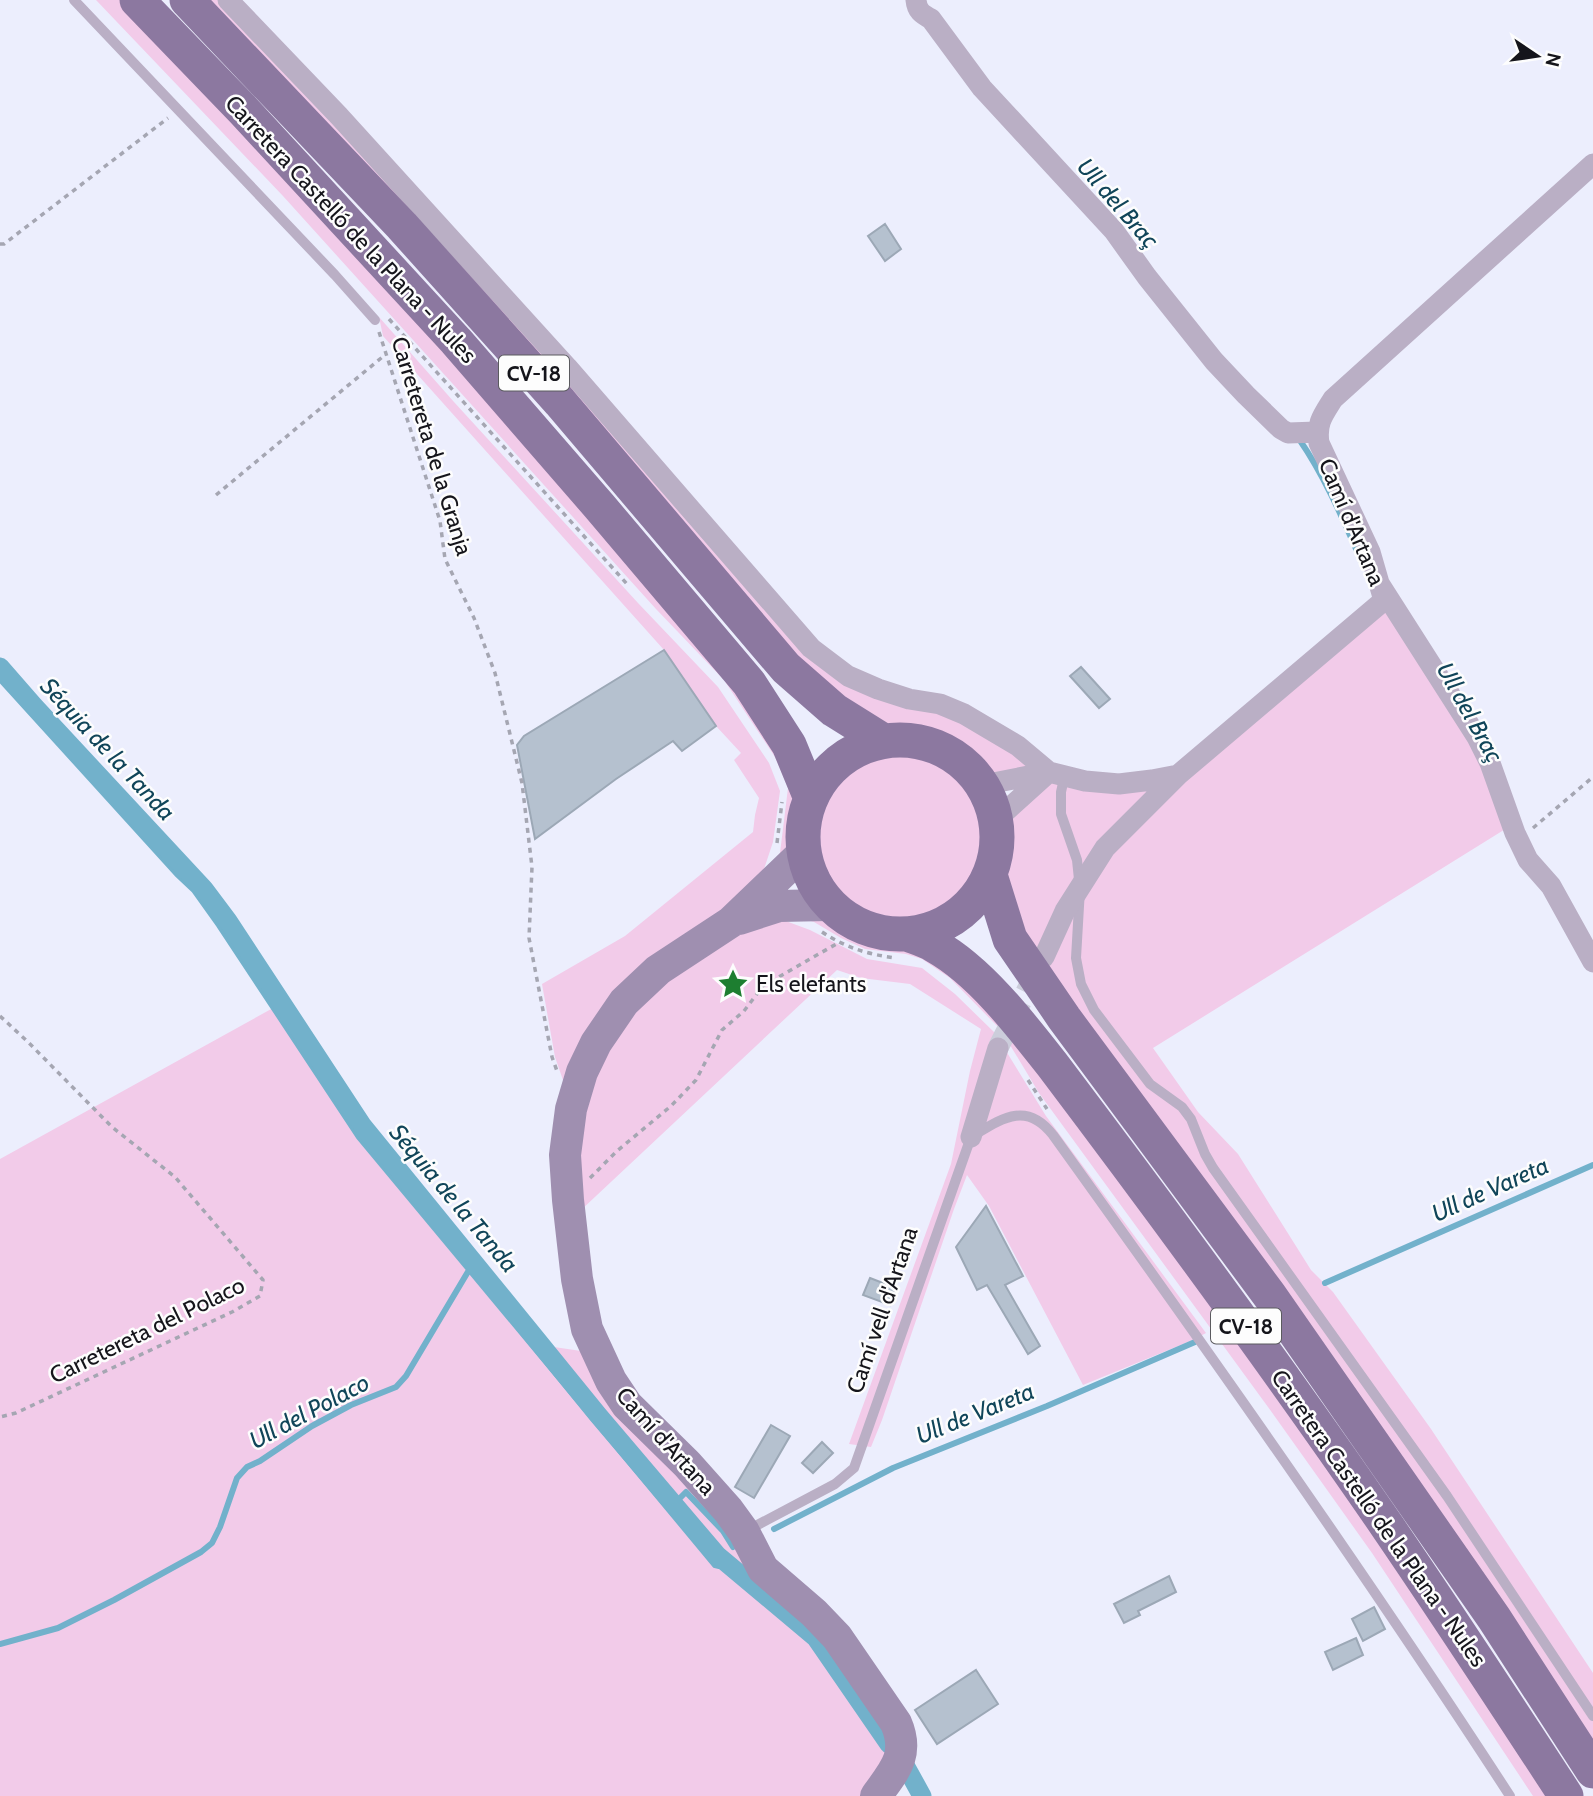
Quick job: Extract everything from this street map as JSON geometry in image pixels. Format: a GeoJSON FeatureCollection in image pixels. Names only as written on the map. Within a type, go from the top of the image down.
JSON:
{"type":"FeatureCollection","features":[{"type":"Feature","properties":{"kind":"main road","name":"Carretera Castelló de la Plana - Nules"},"geometry":{"type":"LineString","coordinates":[[137,0],[243,110],[456,341],[749,683],[789,745],[797,793]]}},
{"type":"Feature","properties":{"kind":"main road","name":"Carretera Castelló de la Plana - Nules"},"geometry":{"type":"LineString","coordinates":[[187,0],[402,226],[482,315],[560,402],[786,668],[834,710],[882,740]]}},
{"type":"Feature","properties":{"kind":"main road","name":"CV-18"},"geometry":{"type":"LineString","coordinates":[[882,740],[921,741],[956,757],[983,785],[996,820],[997,848],[990,875],[971,904],[944,925],[905,947],[866,930],[824,918],[803,853],[797,793],[853,751],[882,740]]}},
{"type":"Feature","properties":{"kind":"main road","name":"Carretera Castelló de la Plana - Nules"},"geometry":{"type":"LineString","coordinates":[[990,875],[1010,939],[1064,1018],[1270,1296],[1494,1618],[1593,1770]]}},
{"type":"Feature","properties":{"kind":"main road","name":"Carretera Castelló de la Plana - Nules"},"geometry":{"type":"LineString","coordinates":[[905,947],[935,945],[960,963],[983,984],[1054,1067],[1239,1317],[1362,1491],[1566,1796]]}},
{"type":"Feature","properties":{"kind":"street"},"geometry":{"type":"LineString","coordinates":[[228,0],[339,116],[558,357],[811,648],[848,676],[878,689],[909,699],[940,704],[964,714],[1057,773],[1119,784],[1178,775]]}},
{"type":"Feature","properties":{"kind":"street"},"geometry":{"type":"LineString","coordinates":[[916,0],[921,14],[931,19],[982,88],[1114,231],[1214,361],[1281,429],[1288,433],[1317,432]]}},
{"type":"Feature","properties":{"kind":"street","name":"Camí d'Artana"},"geometry":{"type":"LineString","coordinates":[[1178,775],[1382,602],[1383,597],[1370,552],[1319,443],[1317,432],[1320,421],[1333,399],[1593,164]]}},
{"type":"Feature","properties":{"kind":"street"},"geometry":{"type":"LineString","coordinates":[[1380,585],[1478,737],[1528,860],[1551,886],[1593,962]]}},
{"type":"Feature","properties":{"kind":"street"},"geometry":{"type":"LineString","coordinates":[[983,785],[1057,773]]}},
{"type":"Feature","properties":{"kind":"street"},"geometry":{"type":"LineString","coordinates":[[996,820],[1057,773]]}},
{"type":"Feature","properties":{"kind":"street"},"geometry":{"type":"LineString","coordinates":[[1044,957],[1065,911],[1105,848],[1178,775]]}},
{"type":"Feature","properties":{"kind":"street","name":"Camí d'Artana"},"geometry":{"type":"LineString","coordinates":[[803,853],[732,922],[658,970],[624,1002],[596,1043],[582,1072],[571,1109],[565,1155],[568,1200],[577,1279],[587,1329],[611,1381],[628,1405],[728,1510],[744,1532],[763,1569],[814,1613],[837,1637],[895,1723],[901,1735],[902,1747],[897,1764],[876,1796]]}},
{"type":"Feature","properties":{"kind":"street","name":"Camí d'Artana"},"geometry":{"type":"LineString","coordinates":[[732,922],[779,906],[824,918]]}},
{"type":"Feature","properties":{"kind":"street","name":"Camí vell d'Artana"},"geometry":{"type":"LineString","coordinates":[[971,1137],[998,1048]]}},
{"type":"Feature","properties":{"kind":"lane"},"geometry":{"type":"LineString","coordinates":[[74,0],[335,275],[379,316]]}},
{"type":"Feature","properties":{"kind":"lane"},"geometry":{"type":"LineString","coordinates":[[1057,773],[1061,814],[1077,860],[1080,889],[1076,958],[1081,985],[1094,1010],[1150,1084],[1182,1107],[1191,1119],[1213,1168],[1447,1496],[1593,1716]]}},
{"type":"Feature","properties":{"kind":"lane"},"geometry":{"type":"LineString","coordinates":[[971,1137],[1013,1115],[1024,1115],[1045,1125],[1202,1342],[1436,1682],[1510,1796]]}},
{"type":"Feature","properties":{"kind":"lane","name":"Camí vell d'Artana"},"geometry":{"type":"LineString","coordinates":[[744,1532],[835,1485],[854,1468],[971,1137]]}},
{"type":"Feature","properties":{"kind":"path"},"geometry":{"type":"LineString","coordinates":[[0,244],[4,244],[179,110]]}},
{"type":"Feature","properties":{"kind":"path"},"geometry":{"type":"LineString","coordinates":[[379,316],[629,585]]}},
{"type":"Feature","properties":{"kind":"path","name":"Carretereta de la Granja"},"geometry":{"type":"LineString","coordinates":[[379,316],[386,354],[440,521],[445,559],[474,618],[495,673],[522,783],[533,867],[529,938],[556,1070]]}},
{"type":"Feature","properties":{"kind":"path"},"geometry":{"type":"LineString","coordinates":[[216,495],[386,354]]}},
{"type":"Feature","properties":{"kind":"path"},"geometry":{"type":"LineString","coordinates":[[1519,841],[1593,777]]}},
{"type":"Feature","properties":{"kind":"path"},"geometry":{"type":"LineString","coordinates":[[770,885],[766,873],[797,793]]}},
{"type":"Feature","properties":{"kind":"path"},"geometry":{"type":"LineString","coordinates":[[824,918],[838,943],[872,955],[905,947]]}},
{"type":"Feature","properties":{"kind":"path"},"geometry":{"type":"LineString","coordinates":[[568,1200],[617,1151],[688,1089],[696,1080],[722,1030],[744,1011],[763,986],[838,943]]}},
{"type":"Feature","properties":{"kind":"path","name":"Carretereta del Polaco"},"geometry":{"type":"LineString","coordinates":[[0,1016],[112,1127],[175,1177],[263,1280],[260,1296],[232,1312],[16,1413],[0,1418]]}},
{"type":"Feature","properties":{"kind":"path"},"geometry":{"type":"LineString","coordinates":[[1023,1072],[1051,1114]]}},
{"type":"Feature","properties":{"kind":"shaded area"},"geometry":{"type":"Polygon","coordinates":[[[96,0],[124,0],[277,161],[501,408],[647,576],[740,689],[786,759],[796,791],[788,854],[769,874],[780,853],[788,788],[775,757],[724,680],[656,609],[283,196],[96,0]]]}},
{"type":"Feature","properties":{"kind":"shaded area"},"geometry":{"type":"Polygon","coordinates":[[[207,0],[223,0],[809,650],[938,708],[1036,767],[994,778],[965,749],[926,732],[883,726],[829,694],[207,0]]]}},
{"type":"Feature","properties":{"kind":"shaded area"},"geometry":{"type":"Polygon","coordinates":[[[379,317],[638,603],[718,687],[769,763],[780,791],[773,842],[760,881],[564,1083],[555,1057],[542,984],[625,936],[753,832],[759,798],[734,760],[741,753],[716,726],[664,650],[383,336],[379,317]]]}},
{"type":"Feature","properties":{"kind":"shaded area"},"geometry":{"type":"Polygon","coordinates":[[[1387,603],[1475,742],[1507,828],[1153,1048],[1198,1112],[1238,1154],[1311,1270],[1333,1292],[1431,1429],[1593,1673],[1593,1752],[1033,953],[1003,872],[1008,848],[1009,821],[1052,778],[1160,784],[1106,851],[1387,603]]]}},
{"type":"Feature","properties":{"kind":"shaded area"},"geometry":{"type":"Polygon","coordinates":[[[899,753],[931,759],[958,778],[977,805],[983,837],[977,869],[958,896],[931,915],[899,921],[867,915],[840,896],[821,869],[815,837],[821,805],[840,778],[867,759],[899,753]]]}},
{"type":"Feature","properties":{"kind":"shaded area"},"geometry":{"type":"Polygon","coordinates":[[[795,916],[820,917],[853,937],[886,946],[911,949],[965,980],[1168,1236],[1554,1796],[1533,1796],[1372,1553],[1039,1093],[1001,1030],[950,978],[922,959],[906,954],[865,949],[814,922],[795,916]]]}},
{"type":"Feature","properties":{"kind":"shaded area"},"geometry":{"type":"Polygon","coordinates":[[[783,920],[810,930],[867,959],[922,968],[955,994],[995,1033],[1046,1116],[1206,1333],[1083,1385],[989,1206],[967,1175],[871,1447],[849,1444],[951,1164],[981,1029],[910,984],[861,978],[837,970],[580,1211],[577,1183],[588,1082],[642,1000],[734,931],[783,920]]]}},
{"type":"Feature","properties":{"kind":"shaded area"},"geometry":{"type":"Polygon","coordinates":[[[273,1008],[360,1142],[716,1568],[728,1572],[804,1635],[821,1655],[891,1755],[864,1796],[0,1796],[0,1159],[273,1008]]]}},
{"type":"Feature","properties":{"kind":"shaded area"},"geometry":{"type":"Polygon","coordinates":[[[554,1347],[581,1351],[704,1496],[754,1579],[679,1502],[554,1347]]]}},
{"type":"Feature","properties":{"kind":"building"},"geometry":{"type":"Polygon","coordinates":[[[885,224],[901,249],[885,261],[868,236],[885,224]]]}},
{"type":"Feature","properties":{"kind":"building"},"geometry":{"type":"Polygon","coordinates":[[[664,650],[716,726],[682,751],[673,741],[535,839],[517,745],[524,736],[664,650]]]}},
{"type":"Feature","properties":{"kind":"building"},"geometry":{"type":"Polygon","coordinates":[[[1081,667],[1110,699],[1099,708],[1070,676],[1081,667]]]}},
{"type":"Feature","properties":{"kind":"building"},"geometry":{"type":"Polygon","coordinates":[[[986,1206],[1023,1276],[1005,1285],[1040,1346],[1028,1354],[987,1285],[977,1290],[956,1247],[986,1206]]]}},
{"type":"Feature","properties":{"kind":"building"},"geometry":{"type":"Polygon","coordinates":[[[870,1278],[896,1288],[890,1305],[863,1295],[870,1278]]]}},
{"type":"Feature","properties":{"kind":"building"},"geometry":{"type":"Polygon","coordinates":[[[771,1425],[790,1436],[754,1498],[735,1487],[771,1425]]]}},
{"type":"Feature","properties":{"kind":"building"},"geometry":{"type":"Polygon","coordinates":[[[822,1442],[833,1453],[813,1473],[802,1463],[822,1442]]]}},
{"type":"Feature","properties":{"kind":"building"},"geometry":{"type":"Polygon","coordinates":[[[1169,1576],[1176,1592],[1138,1611],[1140,1615],[1124,1623],[1114,1604],[1169,1576]]]}},
{"type":"Feature","properties":{"kind":"building"},"geometry":{"type":"Polygon","coordinates":[[[1374,1607],[1385,1629],[1363,1641],[1352,1619],[1374,1607]]]}},
{"type":"Feature","properties":{"kind":"building"},"geometry":{"type":"Polygon","coordinates":[[[1356,1638],[1363,1655],[1333,1670],[1325,1652],[1356,1638]]]}},
{"type":"Feature","properties":{"kind":"building"},"geometry":{"type":"Polygon","coordinates":[[[976,1670],[998,1704],[937,1744],[915,1710],[976,1670]]]}},
{"type":"Feature","properties":{"kind":"waterway","name":"Ull del Braç"},"geometry":{"type":"LineString","coordinates":[[1299,439],[1326,485],[1364,567]]}},
{"type":"Feature","properties":{"kind":"waterway","name":"Séquia de la Tanda"},"geometry":{"type":"LineString","coordinates":[[0,667],[204,889],[228,921],[362,1125],[598,1415],[717,1555],[816,1638],[889,1744]]}},
{"type":"Feature","properties":{"kind":"waterway"},"geometry":{"type":"LineString","coordinates":[[0,679],[194,890],[359,1137],[715,1565],[719,1566],[724,1560]]}},
{"type":"Feature","properties":{"kind":"waterway","name":"Ull de Vareta"},"geometry":{"type":"LineString","coordinates":[[1325,1283],[1593,1165]]}},
{"type":"Feature","properties":{"kind":"waterway","name":"Ull del Polaco"},"geometry":{"type":"LineString","coordinates":[[0,1644],[58,1628],[201,1552],[212,1543],[237,1478],[247,1467],[351,1405],[396,1387],[406,1376],[475,1264]]}},
{"type":"Feature","properties":{"kind":"waterway","name":"Ull de Vareta"},"geometry":{"type":"LineString","coordinates":[[774,1529],[893,1468],[1195,1342]]}},
{"type":"Feature","properties":{"kind":"waterway","name":"Ull de Vareta"},"geometry":{"type":"LineString","coordinates":[[674,1504],[686,1492],[723,1531],[733,1547]]}},
{"type":"Feature","properties":{"kind":"waterway","name":"Séquia de la Tanda"},"geometry":{"type":"LineString","coordinates":[[906,1767],[922,1796]]}},
{"type":"Feature","properties":{"kind":"tunnel"},"geometry":{"type":"LineString","coordinates":[[998,1048],[1038,968]]}},
{"type":"Feature","properties":{"kind":"place","name":"Els elefants"},"geometry":{"type":"Point","coordinates":[733,984]}}]}
